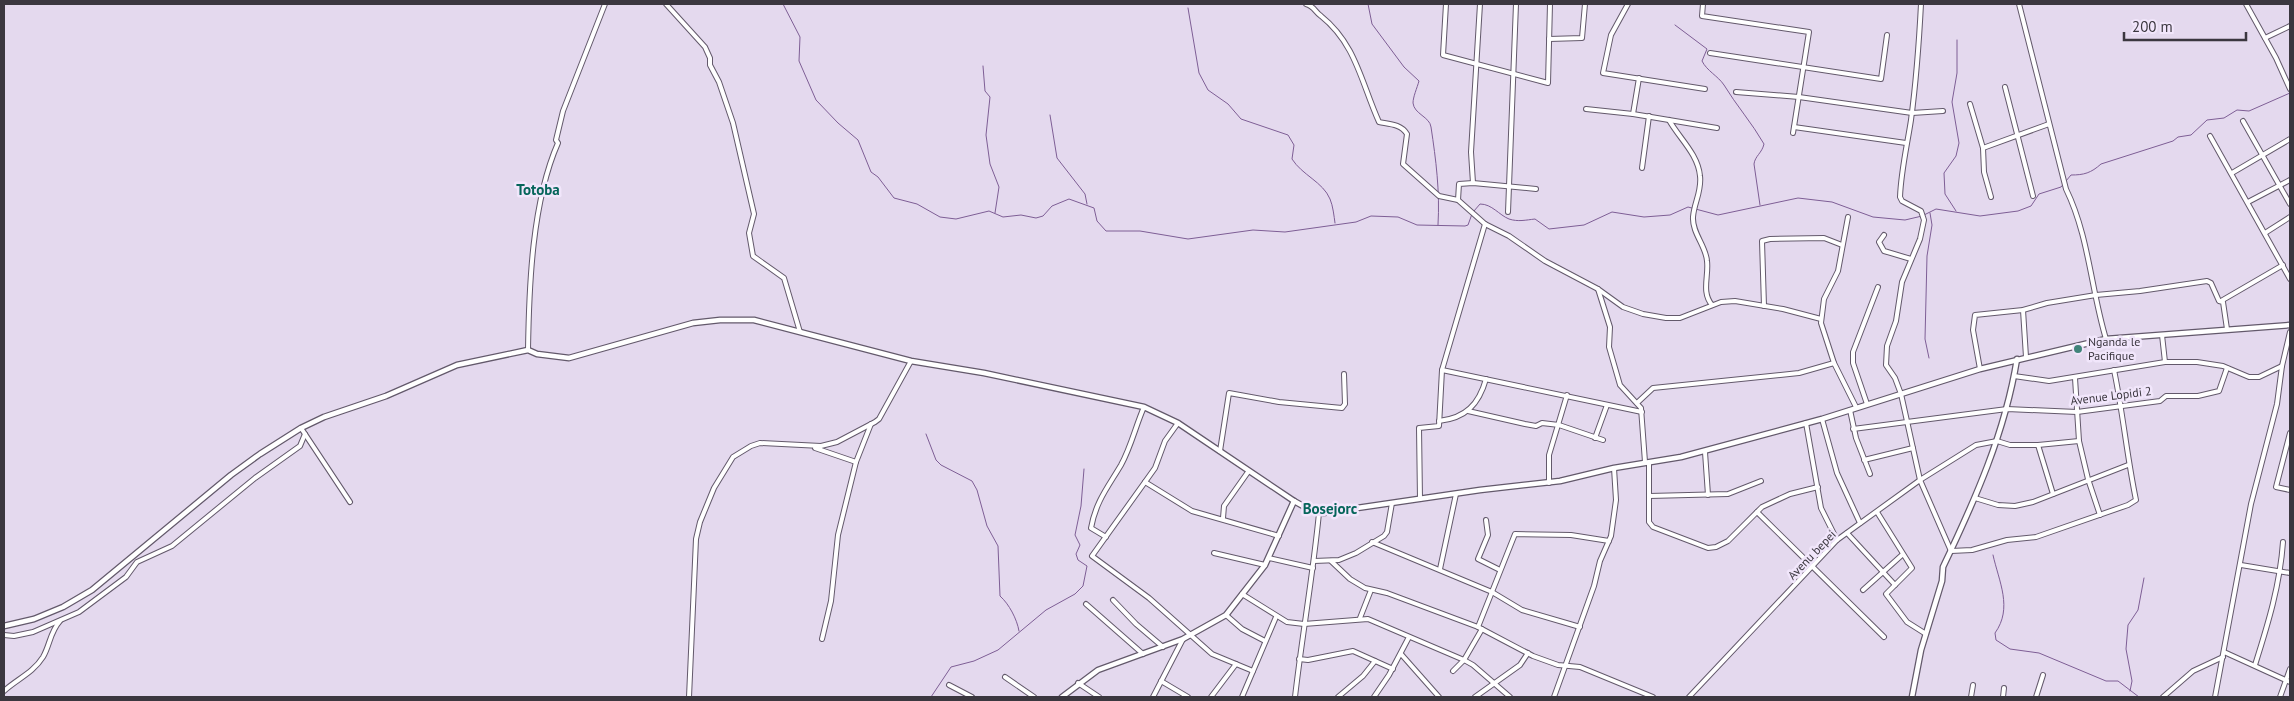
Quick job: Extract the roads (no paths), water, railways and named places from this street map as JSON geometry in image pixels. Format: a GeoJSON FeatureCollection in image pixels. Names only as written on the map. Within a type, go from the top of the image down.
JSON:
{"type":"FeatureCollection","features":[{"type":"Feature","properties":{"kind":"street"},"geometry":{"type":"LineString","coordinates":[[528,350],[533,252],[552,156],[558,143],[556,140],[562,111],[605,4]]}},
{"type":"Feature","properties":{"kind":"street"},"geometry":{"type":"LineString","coordinates":[[666,4],[705,47],[710,58],[710,65],[719,82],[733,123],[748,185],[754,214],[748,233],[753,256],[784,278],[800,332]]}},
{"type":"Feature","properties":{"kind":"street"},"geometry":{"type":"LineString","coordinates":[[1306,4],[1330,22],[1337,34],[1346,43],[1359,66],[1368,97],[1379,122],[1396,125],[1404,129],[1407,134],[1403,164],[1439,196],[1458,200],[1485,224],[1509,236],[1545,261],[1598,289],[1623,307],[1643,314],[1666,318],[1680,318],[1712,305],[1735,301],[1821,319]]}},
{"type":"Feature","properties":{"kind":"street"},"geometry":{"type":"LineString","coordinates":[[1446,4],[1443,55],[1478,66],[1548,83],[1550,4]]}},
{"type":"Feature","properties":{"kind":"street"},"geometry":{"type":"LineString","coordinates":[[1473,183],[1471,152],[1478,66],[1480,4]]}},
{"type":"Feature","properties":{"kind":"street"},"geometry":{"type":"LineString","coordinates":[[1508,212],[1516,4]]}},
{"type":"Feature","properties":{"kind":"street"},"geometry":{"type":"LineString","coordinates":[[1549,39],[1582,38],[1585,4]]}},
{"type":"Feature","properties":{"kind":"street"},"geometry":{"type":"LineString","coordinates":[[1628,4],[1611,35],[1603,73],[1705,89]]}},
{"type":"Feature","properties":{"kind":"street"},"geometry":{"type":"LineString","coordinates":[[1704,4],[1702,16],[1809,32],[1793,133]]}},
{"type":"Feature","properties":{"kind":"street"},"geometry":{"type":"LineString","coordinates":[[1922,4],[1912,113],[1901,171],[1900,197],[1902,201],[1921,211],[1924,220],[1920,240],[1904,276],[1896,321],[1887,346],[1886,365],[1895,378],[1900,394],[1920,480],[1951,551]]}},
{"type":"Feature","properties":{"kind":"street"},"geometry":{"type":"LineString","coordinates":[[2019,4],[2066,189],[2075,210],[2106,339]]}},
{"type":"Feature","properties":{"kind":"street"},"geometry":{"type":"LineString","coordinates":[[2246,4],[2290,89]]}},
{"type":"Feature","properties":{"kind":"street"},"geometry":{"type":"LineString","coordinates":[[2265,38],[2290,26]]}},
{"type":"Feature","properties":{"kind":"street"},"geometry":{"type":"LineString","coordinates":[[1710,53],[1881,79],[1887,34]]}},
{"type":"Feature","properties":{"kind":"street"},"geometry":{"type":"LineString","coordinates":[[1633,114],[1638,78]]}},
{"type":"Feature","properties":{"kind":"street"},"geometry":{"type":"LineString","coordinates":[[2005,87],[2033,196]]}},
{"type":"Feature","properties":{"kind":"street"},"geometry":{"type":"LineString","coordinates":[[1736,92],[1799,97],[1912,113],[1943,111]]}},
{"type":"Feature","properties":{"kind":"street"},"geometry":{"type":"LineString","coordinates":[[1970,104],[1983,148],[1984,172],[1990,197]]}},
{"type":"Feature","properties":{"kind":"street"},"geometry":{"type":"LineString","coordinates":[[1586,109],[1649,116],[1717,128]]}},
{"type":"Feature","properties":{"kind":"street"},"geometry":{"type":"LineString","coordinates":[[1642,168],[1649,116]]}},
{"type":"Feature","properties":{"kind":"street"},"geometry":{"type":"LineString","coordinates":[[1669,120],[1680,138],[1690,148],[1700,174],[1701,189],[1693,216],[1694,224],[1707,258],[1706,291],[1707,298],[1712,305]]}},
{"type":"Feature","properties":{"kind":"street"},"geometry":{"type":"LineString","coordinates":[[2244,121],[2290,204]]}},
{"type":"Feature","properties":{"kind":"street"},"geometry":{"type":"LineString","coordinates":[[1983,148],[2049,124]]}},
{"type":"Feature","properties":{"kind":"street"},"geometry":{"type":"LineString","coordinates":[[1794,127],[1906,143]]}},
{"type":"Feature","properties":{"kind":"street"},"geometry":{"type":"LineString","coordinates":[[2210,136],[2288,271],[2290,279]]}},
{"type":"Feature","properties":{"kind":"street"},"geometry":{"type":"LineString","coordinates":[[2232,173],[2290,139]]}},
{"type":"Feature","properties":{"kind":"street"},"geometry":{"type":"LineString","coordinates":[[2248,202],[2290,180]]}},
{"type":"Feature","properties":{"kind":"street"},"geometry":{"type":"LineString","coordinates":[[1458,200],[1459,184],[1473,183],[1536,189]]}},
{"type":"Feature","properties":{"kind":"street"},"geometry":{"type":"LineString","coordinates":[[1848,217],[1838,270],[1824,299],[1821,319],[1822,332],[1834,363],[1856,407]]}},
{"type":"Feature","properties":{"kind":"street"},"geometry":{"type":"LineString","coordinates":[[2265,232],[2290,217]]}},
{"type":"Feature","properties":{"kind":"street"},"geometry":{"type":"LineString","coordinates":[[1420,499],[1419,428],[1439,426],[1442,370],[1485,224]]}},
{"type":"Feature","properties":{"kind":"street"},"geometry":{"type":"LineString","coordinates":[[1884,235],[1879,242],[1884,251],[1911,259]]}},
{"type":"Feature","properties":{"kind":"street"},"geometry":{"type":"LineString","coordinates":[[1764,306],[1762,241],[1770,239],[1824,238],[1842,245]]}},
{"type":"Feature","properties":{"kind":"street"},"geometry":{"type":"LineString","coordinates":[[2221,300],[2283,265]]}},
{"type":"Feature","properties":{"kind":"street"},"geometry":{"type":"LineString","coordinates":[[1980,369],[1973,330],[1975,315],[2023,310],[2047,303],[2096,295],[2208,281],[2211,282],[2219,300],[2223,302],[2227,330]]}},
{"type":"Feature","properties":{"kind":"street"},"geometry":{"type":"LineString","coordinates":[[1867,404],[1853,364],[1853,352],[1878,286]]}},
{"type":"Feature","properties":{"kind":"street"},"geometry":{"type":"LineString","coordinates":[[1598,289],[1610,326],[1609,347],[1620,385],[1637,402],[1642,412],[1647,462],[1649,522],[1653,527],[1708,548],[1728,541],[1762,507],[1790,494],[1818,487]]}},
{"type":"Feature","properties":{"kind":"street"},"geometry":{"type":"LineString","coordinates":[[2023,310],[2026,357]]}},
{"type":"Feature","properties":{"kind":"street"},"geometry":{"type":"LineString","coordinates":[[4,626],[34,619],[63,607],[92,590],[231,475],[301,428],[324,417],[386,396],[457,365],[528,350],[537,354],[569,358],[693,323],[720,320],[754,320],[911,361],[984,373],[1144,407],[1178,423],[1248,472],[1294,501],[1319,513],[1548,483],[1614,468],[1705,452],[1822,420],[1856,407],[1980,369],[2106,339],[2290,325]]}},
{"type":"Feature","properties":{"kind":"street"},"geometry":{"type":"LineString","coordinates":[[2215,697],[2251,504],[2277,404],[2282,366],[2290,332]]}},
{"type":"Feature","properties":{"kind":"street"},"geometry":{"type":"LineString","coordinates":[[2162,335],[2165,362]]}},
{"type":"Feature","properties":{"kind":"street"},"geometry":{"type":"LineString","coordinates":[[1912,697],[1926,634],[1942,580],[1943,567],[1975,498],[1997,441],[2007,409],[2017,359]]}},
{"type":"Feature","properties":{"kind":"street"},"geometry":{"type":"LineString","coordinates":[[689,697],[696,539],[700,522],[714,488],[734,458],[752,446],[760,444],[813,447],[837,442],[879,419],[911,361]]}},
{"type":"Feature","properties":{"kind":"street"},"geometry":{"type":"LineString","coordinates":[[2014,376],[2049,381],[2165,362],[2197,362],[2227,368],[2249,377],[2259,377],[2282,366]]}},
{"type":"Feature","properties":{"kind":"street"},"geometry":{"type":"LineString","coordinates":[[1637,402],[1653,388],[1799,373],[1834,363]]}},
{"type":"Feature","properties":{"kind":"street","name":"Avenue Lopidi 2"},"geometry":{"type":"LineString","coordinates":[[1853,429],[1906,420],[2007,409],[2077,412],[2160,400],[2166,396],[2198,396],[2219,391],[2227,368]]}},
{"type":"Feature","properties":{"kind":"street"},"geometry":{"type":"LineString","coordinates":[[1442,370],[1642,412]]}},
{"type":"Feature","properties":{"kind":"street"},"geometry":{"type":"LineString","coordinates":[[1951,551],[1972,550],[2007,540],[2036,537],[2100,515],[2136,500],[2128,465],[2122,404],[2114,370]]}},
{"type":"Feature","properties":{"kind":"street"},"geometry":{"type":"LineString","coordinates":[[1220,451],[1229,393],[1279,402],[1342,408],[1344,404],[1344,374]]}},
{"type":"Feature","properties":{"kind":"street"},"geometry":{"type":"LineString","coordinates":[[2075,378],[2079,441],[2088,480],[2100,515]]}},
{"type":"Feature","properties":{"kind":"street"},"geometry":{"type":"LineString","coordinates":[[1439,421],[1453,420],[1468,410],[1481,396],[1486,379]]}},
{"type":"Feature","properties":{"kind":"street"},"geometry":{"type":"LineString","coordinates":[[1548,483],[1549,455],[1567,396]]}},
{"type":"Feature","properties":{"kind":"street"},"geometry":{"type":"LineString","coordinates":[[1595,438],[1607,405]]}},
{"type":"Feature","properties":{"kind":"street"},"geometry":{"type":"LineString","coordinates":[[1106,537],[1091,528],[1094,515],[1107,485],[1121,464],[1144,407]]}},
{"type":"Feature","properties":{"kind":"street"},"geometry":{"type":"LineString","coordinates":[[1468,410],[1536,426],[1542,423],[1559,425],[1603,440]]}},
{"type":"Feature","properties":{"kind":"street"},"geometry":{"type":"LineString","coordinates":[[1850,410],[1853,429],[1870,474]]}},
{"type":"Feature","properties":{"kind":"street"},"geometry":{"type":"LineString","coordinates":[[1822,420],[1837,473],[1860,523]]}},
{"type":"Feature","properties":{"kind":"street"},"geometry":{"type":"LineString","coordinates":[[1178,423],[1165,441],[1154,468],[1145,482],[1092,556],[1149,598],[1212,654],[1253,671]]}},
{"type":"Feature","properties":{"kind":"street"},"geometry":{"type":"LineString","coordinates":[[1806,423],[1824,518],[1838,540]]}},
{"type":"Feature","properties":{"kind":"street"},"geometry":{"type":"LineString","coordinates":[[822,640],[831,601],[838,535],[856,462],[871,424]]}},
{"type":"Feature","properties":{"kind":"street"},"geometry":{"type":"LineString","coordinates":[[301,428],[350,502]]}},
{"type":"Feature","properties":{"kind":"street"},"geometry":{"type":"LineString","coordinates":[[2290,433],[2276,488],[2290,490]]}},
{"type":"Feature","properties":{"kind":"street"},"geometry":{"type":"LineString","coordinates":[[4,635],[14,636],[33,632],[79,612],[126,577],[138,562],[172,546],[247,484],[300,446],[305,434]]}},
{"type":"Feature","properties":{"kind":"street"},"geometry":{"type":"LineString","coordinates":[[1997,441],[2010,446],[2079,441]]}},
{"type":"Feature","properties":{"kind":"street","name":"Avenu bepei"},"geometry":{"type":"LineString","coordinates":[[1688,697],[1838,540],[1920,480],[1976,445],[1997,441]]}},
{"type":"Feature","properties":{"kind":"street"},"geometry":{"type":"LineString","coordinates":[[2038,445],[2053,494]]}},
{"type":"Feature","properties":{"kind":"street"},"geometry":{"type":"LineString","coordinates":[[813,447],[856,462]]}},
{"type":"Feature","properties":{"kind":"street"},"geometry":{"type":"LineString","coordinates":[[1864,460],[1913,448]]}},
{"type":"Feature","properties":{"kind":"street"},"geometry":{"type":"LineString","coordinates":[[1705,452],[1708,495]]}},
{"type":"Feature","properties":{"kind":"street"},"geometry":{"type":"LineString","coordinates":[[1975,498],[1998,505],[2015,506],[2033,502],[2128,465]]}},
{"type":"Feature","properties":{"kind":"street"},"geometry":{"type":"LineString","coordinates":[[1554,697],[1580,627],[1600,561],[1609,541],[1616,500],[1614,468]]}},
{"type":"Feature","properties":{"kind":"street"},"geometry":{"type":"LineString","coordinates":[[1223,518],[1224,506],[1248,472]]}},
{"type":"Feature","properties":{"kind":"street"},"geometry":{"type":"LineString","coordinates":[[1649,496],[1728,494],[1761,481]]}},
{"type":"Feature","properties":{"kind":"street"},"geometry":{"type":"LineString","coordinates":[[1145,482],[1192,511],[1223,518],[1279,536]]}},
{"type":"Feature","properties":{"kind":"street"},"geometry":{"type":"LineString","coordinates":[[1440,569],[1456,494]]}},
{"type":"Feature","properties":{"kind":"street"},"geometry":{"type":"LineString","coordinates":[[1062,697],[1078,683],[1098,670],[1191,636],[1226,616],[1265,565],[1294,501]]}},
{"type":"Feature","properties":{"kind":"street"},"geometry":{"type":"LineString","coordinates":[[1314,561],[1331,561],[1356,553],[1387,532],[1392,503]]}},
{"type":"Feature","properties":{"kind":"street"},"geometry":{"type":"LineString","coordinates":[[1757,512],[1884,637]]}},
{"type":"Feature","properties":{"kind":"street"},"geometry":{"type":"LineString","coordinates":[[1877,512],[1902,555],[1912,568],[1886,594],[1907,622],[1926,634]]}},
{"type":"Feature","properties":{"kind":"street"},"geometry":{"type":"LineString","coordinates":[[1295,697],[1319,513]]}},
{"type":"Feature","properties":{"kind":"street"},"geometry":{"type":"LineString","coordinates":[[1486,520],[1488,535],[1478,559],[1500,570]]}},
{"type":"Feature","properties":{"kind":"street"},"geometry":{"type":"LineString","coordinates":[[1847,533],[1895,585]]}},
{"type":"Feature","properties":{"kind":"street"},"geometry":{"type":"LineString","coordinates":[[1453,671],[1464,660],[1480,628],[1515,534],[1571,535],[1609,541]]}},
{"type":"Feature","properties":{"kind":"street"},"geometry":{"type":"LineString","coordinates":[[1372,542],[1492,592],[1522,610],[1580,627]]}},
{"type":"Feature","properties":{"kind":"street"},"geometry":{"type":"LineString","coordinates":[[2255,665],[2273,609],[2281,572],[2283,542]]}},
{"type":"Feature","properties":{"kind":"street"},"geometry":{"type":"LineString","coordinates":[[1214,553],[1265,565]]}},
{"type":"Feature","properties":{"kind":"street"},"geometry":{"type":"LineString","coordinates":[[1863,590],[1902,555]]}},
{"type":"Feature","properties":{"kind":"street"},"geometry":{"type":"LineString","coordinates":[[1269,558],[1313,568]]}},
{"type":"Feature","properties":{"kind":"street"},"geometry":{"type":"LineString","coordinates":[[1331,561],[1350,579],[1371,590],[1387,593],[1480,628],[1528,653],[1558,665],[1580,667],[1653,697]]}},
{"type":"Feature","properties":{"kind":"street"},"geometry":{"type":"LineString","coordinates":[[2241,565],[2290,573]]}},
{"type":"Feature","properties":{"kind":"street"},"geometry":{"type":"LineString","coordinates":[[1360,618],[1371,590]]}},
{"type":"Feature","properties":{"kind":"street"},"geometry":{"type":"LineString","coordinates":[[1242,594],[1276,617],[1294,624],[1360,618],[1368,619],[1464,660],[1510,697]]}},
{"type":"Feature","properties":{"kind":"street"},"geometry":{"type":"LineString","coordinates":[[1113,600],[1136,624],[1163,646]]}},
{"type":"Feature","properties":{"kind":"street"},"geometry":{"type":"LineString","coordinates":[[1086,604],[1143,654]]}},
{"type":"Feature","properties":{"kind":"street"},"geometry":{"type":"LineString","coordinates":[[1226,616],[1242,628],[1266,641]]}},
{"type":"Feature","properties":{"kind":"street"},"geometry":{"type":"LineString","coordinates":[[1242,697],[1276,617]]}},
{"type":"Feature","properties":{"kind":"street"},"geometry":{"type":"LineString","coordinates":[[4,690],[36,668],[48,647],[51,634],[64,618]]}},
{"type":"Feature","properties":{"kind":"street"},"geometry":{"type":"LineString","coordinates":[[1374,697],[1393,669],[1409,637]]}},
{"type":"Feature","properties":{"kind":"street"},"geometry":{"type":"LineString","coordinates":[[1153,697],[1183,639]]}},
{"type":"Feature","properties":{"kind":"street"},"geometry":{"type":"LineString","coordinates":[[1300,659],[1308,660],[1353,651],[1393,669]]}},
{"type":"Feature","properties":{"kind":"street"},"geometry":{"type":"LineString","coordinates":[[1475,697],[1520,666],[1528,653]]}},
{"type":"Feature","properties":{"kind":"street"},"geometry":{"type":"LineString","coordinates":[[1401,654],[1439,697]]}},
{"type":"Feature","properties":{"kind":"street"},"geometry":{"type":"LineString","coordinates":[[2163,697],[2193,671],[2224,655],[2255,665],[2288,681]]}},
{"type":"Feature","properties":{"kind":"street"},"geometry":{"type":"LineString","coordinates":[[1338,697],[1363,676],[1376,661]]}},
{"type":"Feature","properties":{"kind":"street"},"geometry":{"type":"LineString","coordinates":[[1211,697],[1236,664]]}},
{"type":"Feature","properties":{"kind":"street"},"geometry":{"type":"LineString","coordinates":[[2280,697],[2288,681],[2290,669]]}},
{"type":"Feature","properties":{"kind":"street"},"geometry":{"type":"LineString","coordinates":[[2036,697],[2043,675]]}},
{"type":"Feature","properties":{"kind":"street"},"geometry":{"type":"LineString","coordinates":[[1005,677],[1034,697]]}},
{"type":"Feature","properties":{"kind":"street"},"geometry":{"type":"LineString","coordinates":[[1162,681],[1188,697]]}},
{"type":"Feature","properties":{"kind":"street"},"geometry":{"type":"LineString","coordinates":[[1078,683],[1098,697]]}},
{"type":"Feature","properties":{"kind":"street"},"geometry":{"type":"LineString","coordinates":[[949,684],[972,697]]}},
{"type":"Feature","properties":{"kind":"street"},"geometry":{"type":"LineString","coordinates":[[1971,697],[1973,685]]}},
{"type":"Feature","properties":{"kind":"street"},"geometry":{"type":"LineString","coordinates":[[2003,697],[2004,688]]}},
{"type":"Feature","properties":{"kind":"waterway"},"geometry":{"type":"LineString","coordinates":[[783,4],[800,37],[799,61],[816,100],[858,140],[871,172],[878,177],[894,198],[917,204],[940,217],[956,219],[989,211],[1003,217],[1021,215],[1036,218],[1043,216],[1052,206],[1069,199],[1094,208],[1097,221],[1106,231],[1140,231],[1188,239],[1253,230],[1285,232],[1356,222],[1371,216],[1398,217],[1417,225],[1465,226],[1468,225],[1472,214]]}},
{"type":"Feature","properties":{"kind":"waterway"},"geometry":{"type":"LineString","coordinates":[[1368,4],[1372,24],[1404,67],[1419,81],[1413,103],[1416,110],[1428,121],[1431,127],[1437,176],[1438,225]]}},
{"type":"Feature","properties":{"kind":"waterway"},"geometry":{"type":"LineString","coordinates":[[1188,8],[1199,73],[1208,90],[1228,104],[1241,119],[1288,135],[1294,145],[1292,159],[1301,170],[1318,183],[1327,193],[1332,205],[1335,223]]}},
{"type":"Feature","properties":{"kind":"waterway"},"geometry":{"type":"LineString","coordinates":[[1675,25],[1707,49],[1702,61],[1724,85],[1764,144],[1754,164],[1760,205]]}},
{"type":"Feature","properties":{"kind":"waterway"},"geometry":{"type":"LineString","coordinates":[[1956,211],[1945,194],[1944,173],[1956,156],[1959,143],[1952,102],[1957,73],[1957,40]]}},
{"type":"Feature","properties":{"kind":"waterway"},"geometry":{"type":"LineString","coordinates":[[983,66],[985,91],[990,97],[986,135],[990,164],[999,187],[995,213]]}},
{"type":"Feature","properties":{"kind":"waterway"},"geometry":{"type":"LineString","coordinates":[[1474,211],[1480,204],[1484,204],[1509,219],[1519,221],[1535,219],[1549,229],[1584,225],[1612,212],[1644,217],[1670,215],[1688,207],[1718,215],[1798,198],[1832,202],[1873,217],[1905,220],[1922,216],[1936,209],[1980,216],[2018,211],[2031,206],[2039,194],[2061,187],[2071,175],[2087,173],[2101,164],[2173,141],[2178,137],[2191,135],[2207,120],[2224,118],[2237,110],[2249,111],[2290,93]]}},
{"type":"Feature","properties":{"kind":"waterway"},"geometry":{"type":"LineString","coordinates":[[1050,115],[1057,158],[1085,194],[1087,204]]}},
{"type":"Feature","properties":{"kind":"waterway"},"geometry":{"type":"LineString","coordinates":[[1929,358],[1925,339],[1927,256],[1932,225],[1930,213]]}},
{"type":"Feature","properties":{"kind":"waterway"},"geometry":{"type":"LineString","coordinates":[[926,434],[936,460],[941,465],[972,481],[977,490],[987,526],[998,546],[1000,596],[1012,612],[1019,631]]}},
{"type":"Feature","properties":{"kind":"waterway"},"geometry":{"type":"LineString","coordinates":[[931,697],[951,667],[974,661],[998,650],[1046,610],[1075,594],[1083,586],[1087,566],[1078,560],[1076,554],[1080,545],[1075,535],[1081,506],[1084,469]]}},
{"type":"Feature","properties":{"kind":"waterway"},"geometry":{"type":"LineString","coordinates":[[1993,555],[2004,604],[2000,624],[1995,633],[1996,640],[2010,649],[2039,653],[2106,681],[2118,681],[2139,697]]}},
{"type":"Feature","properties":{"kind":"waterway"},"geometry":{"type":"LineString","coordinates":[[2130,691],[2132,681],[2126,649],[2128,625],[2138,610],[2144,578]]}},
{"type":"Feature","properties":{"kind":"place","name":"Nganda le Pacifique"},"geometry":{"type":"Point","coordinates":[2078,349]}},
{"type":"Feature","properties":{"kind":"district","name":"Totoba"},"geometry":{"type":"Point","coordinates":[538,190]}},
{"type":"Feature","properties":{"kind":"district","name":"Bosejorc"},"geometry":{"type":"Point","coordinates":[1330,509]}}]}
